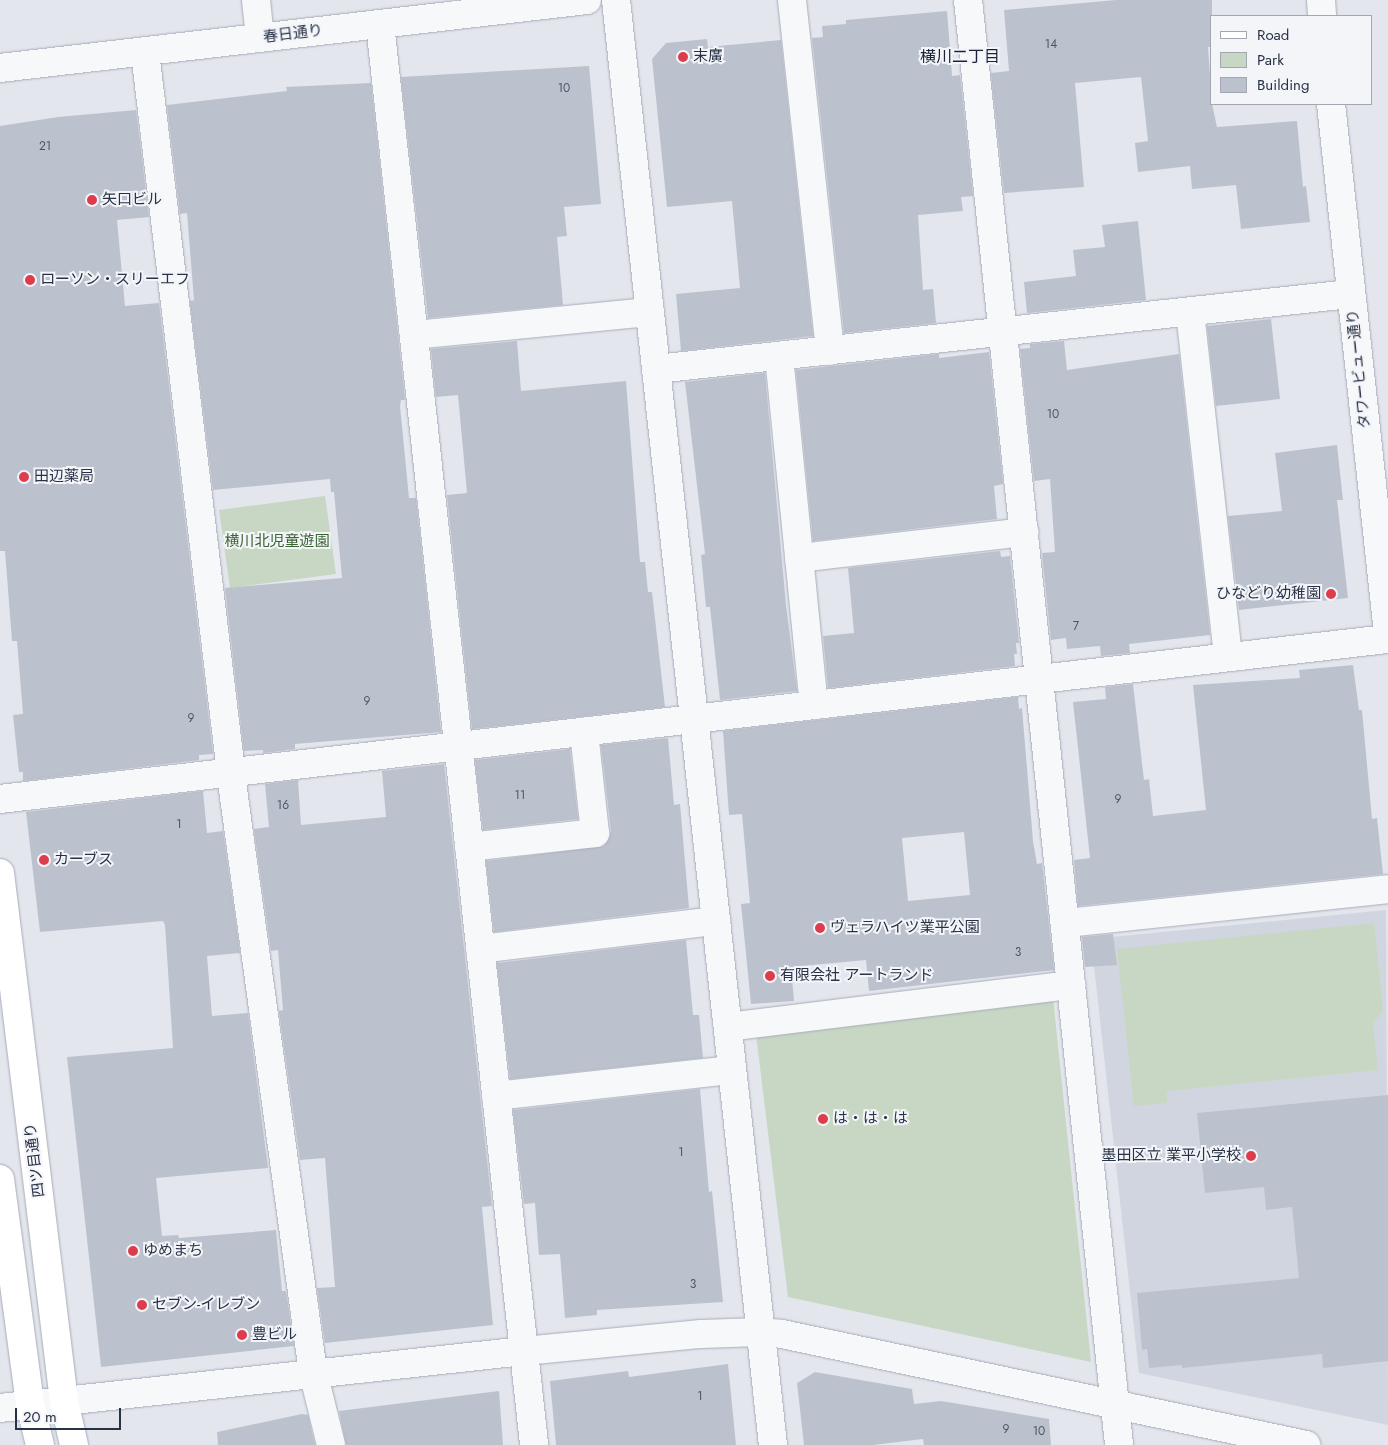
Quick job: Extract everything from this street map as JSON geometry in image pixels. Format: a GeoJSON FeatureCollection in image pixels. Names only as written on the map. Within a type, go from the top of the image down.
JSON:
{"type":"FeatureCollection","features":[{"type":"Feature","properties":{"kind":"main road","name":"四ツ目通り"},"geometry":{"type":"LineString","coordinates":[[0,873],[64,1401],[74,1445]]}},
{"type":"Feature","properties":{"kind":"main road"},"geometry":{"type":"LineString","coordinates":[[0,1179],[30,1404],[40,1445]]}},
{"type":"Feature","properties":{"kind":"street"},"geometry":{"type":"LineString","coordinates":[[256,0],[260,38]]}},
{"type":"Feature","properties":{"kind":"street","name":"春日通り"},"geometry":{"type":"LineString","coordinates":[[0,68],[586,0]]}},
{"type":"Feature","properties":{"kind":"street"},"geometry":{"type":"LineString","coordinates":[[616,0],[772,1445]]}},
{"type":"Feature","properties":{"kind":"street"},"geometry":{"type":"LineString","coordinates":[[792,0],[830,351]]}},
{"type":"Feature","properties":{"kind":"street"},"geometry":{"type":"LineString","coordinates":[[968,0],[1066,923],[1119,1445]]}},
{"type":"Feature","properties":{"kind":"street"},"geometry":{"type":"LineString","coordinates":[[1320,0],[1322,15]]}},
{"type":"Feature","properties":{"kind":"street"},"geometry":{"type":"LineString","coordinates":[[380,24],[534,1445]]}},
{"type":"Feature","properties":{"kind":"street"},"geometry":{"type":"LineString","coordinates":[[145,52],[231,773],[313,1372],[331,1445]]}},
{"type":"Feature","properties":{"kind":"street","name":"タワービュー通り"},"geometry":{"type":"LineString","coordinates":[[1331,105],[1388,633]]}},
{"type":"Feature","properties":{"kind":"street"},"geometry":{"type":"LineString","coordinates":[[656,369],[1350,294]]}},
{"type":"Feature","properties":{"kind":"street"},"geometry":{"type":"LineString","coordinates":[[414,335],[650,312]]}},
{"type":"Feature","properties":{"kind":"street"},"geometry":{"type":"LineString","coordinates":[[1190,312],[1228,657]]}},
{"type":"Feature","properties":{"kind":"street"},"geometry":{"type":"LineString","coordinates":[[779,356],[814,705]]}},
{"type":"Feature","properties":{"kind":"street"},"geometry":{"type":"LineString","coordinates":[[799,558],[1025,532]]}},
{"type":"Feature","properties":{"kind":"street"},"geometry":{"type":"LineString","coordinates":[[0,800],[1388,639]]}},
{"type":"Feature","properties":{"kind":"street"},"geometry":{"type":"LineString","coordinates":[[469,847],[595,832],[584,732]]}},
{"type":"Feature","properties":{"kind":"street"},"geometry":{"type":"LineString","coordinates":[[1066,923],[1388,889]]}},
{"type":"Feature","properties":{"kind":"street"},"geometry":{"type":"LineString","coordinates":[[480,949],[716,921]]}},
{"type":"Feature","properties":{"kind":"street"},"geometry":{"type":"LineString","coordinates":[[728,1027],[1071,985]]}},
{"type":"Feature","properties":{"kind":"street"},"geometry":{"type":"LineString","coordinates":[[496,1096],[732,1070]]}},
{"type":"Feature","properties":{"kind":"street"},"geometry":{"type":"LineString","coordinates":[[0,1408],[313,1372],[701,1334],[760,1332],[782,1334],[1306,1445]]}},
{"type":"Feature","properties":{"kind":"shaded area","name":"墨田区立 業平小学校"},"geometry":{"type":"Polygon","coordinates":[[[1386,910],[1388,1425],[1139,1373],[1091,939],[1386,910]]]}},
{"type":"Feature","properties":{"kind":"green space","name":"横川北児童遊園"},"geometry":{"type":"Polygon","coordinates":[[[325,496],[336,574],[230,588],[219,510],[325,496]]]}},
{"type":"Feature","properties":{"kind":"green space"},"geometry":{"type":"Polygon","coordinates":[[[1374,923],[1383,1010],[1373,1023],[1378,1070],[1167,1091],[1167,1103],[1134,1106],[1117,949],[1374,923]]]}},
{"type":"Feature","properties":{"kind":"green space"},"geometry":{"type":"Polygon","coordinates":[[[1053,998],[1091,1362],[788,1297],[756,1034],[1053,998]]]}},
{"type":"Feature","properties":{"kind":"building"},"geometry":{"type":"Polygon","coordinates":[[[1116,0],[1212,0],[1210,47],[1208,47],[1210,105],[1212,105],[1217,127],[1297,121],[1303,187],[1306,186],[1310,222],[1241,229],[1236,185],[1192,189],[1190,166],[1138,172],[1135,143],[1148,141],[1141,77],[1075,83],[1084,187],[1004,193],[991,73],[1009,71],[1004,10],[1116,0]]]}},
{"type":"Feature","properties":{"kind":"building"},"geometry":{"type":"Polygon","coordinates":[[[947,11],[952,76],[960,75],[973,196],[961,197],[963,211],[918,215],[923,290],[933,289],[936,323],[844,333],[812,38],[823,37],[822,26],[846,24],[846,20],[947,11]]]}},
{"type":"Feature","properties":{"kind":"building"},"geometry":{"type":"Polygon","coordinates":[[[707,39],[708,47],[781,40],[813,336],[681,351],[676,294],[740,288],[732,201],[667,207],[652,59],[666,43],[707,39]]]}},
{"type":"Feature","properties":{"kind":"building"},"geometry":{"type":"Polygon","coordinates":[[[589,66],[601,204],[564,207],[567,236],[557,237],[563,305],[428,318],[401,77],[589,66]]]}},
{"type":"Feature","properties":{"kind":"building"},"geometry":{"type":"Polygon","coordinates":[[[371,83],[405,400],[401,400],[400,406],[409,498],[416,498],[441,732],[295,744],[295,749],[263,753],[263,750],[244,751],[225,588],[342,578],[334,492],[331,492],[330,479],[213,490],[190,301],[194,300],[187,213],[180,214],[167,105],[287,91],[286,87],[371,83]]]}},
{"type":"Feature","properties":{"kind":"building"},"geometry":{"type":"Polygon","coordinates":[[[136,110],[149,217],[117,220],[125,306],[159,303],[213,754],[199,755],[199,760],[23,781],[23,772],[19,772],[13,715],[23,714],[17,641],[12,641],[5,551],[0,551],[0,126],[58,117],[136,110]]]}},
{"type":"Feature","properties":{"kind":"building"},"geometry":{"type":"Polygon","coordinates":[[[1138,221],[1146,300],[1027,313],[1024,282],[1076,276],[1073,250],[1105,247],[1102,225],[1138,221]]]}},
{"type":"Feature","properties":{"kind":"building"},"geometry":{"type":"Polygon","coordinates":[[[1271,319],[1280,399],[1216,406],[1207,326],[1271,319]]]}},
{"type":"Feature","properties":{"kind":"building"},"geometry":{"type":"Polygon","coordinates":[[[517,341],[521,391],[626,381],[640,562],[645,562],[648,592],[652,592],[665,707],[472,729],[447,495],[467,493],[458,395],[436,397],[431,349],[517,341]]]}},
{"type":"Feature","properties":{"kind":"building"},"geometry":{"type":"Polygon","coordinates":[[[1064,341],[1067,370],[1179,354],[1210,635],[1129,644],[1130,653],[1101,656],[1100,646],[1067,649],[1066,638],[1051,640],[1042,553],[1055,552],[1050,479],[1034,481],[1020,349],[1030,348],[1030,344],[1064,341]]]}},
{"type":"Feature","properties":{"kind":"building"},"geometry":{"type":"Polygon","coordinates":[[[989,352],[1003,484],[994,486],[997,519],[813,541],[796,370],[939,354],[939,358],[989,352]]]}},
{"type":"Feature","properties":{"kind":"building"},"geometry":{"type":"Polygon","coordinates":[[[765,373],[786,605],[797,691],[720,700],[710,607],[706,607],[701,555],[705,554],[685,382],[765,373]]]}},
{"type":"Feature","properties":{"kind":"building"},"geometry":{"type":"Polygon","coordinates":[[[1337,445],[1343,500],[1337,500],[1348,598],[1239,610],[1228,516],[1282,511],[1275,453],[1337,445]]]}},
{"type":"Feature","properties":{"kind":"building"},"geometry":{"type":"Polygon","coordinates":[[[1000,551],[1001,557],[1010,556],[1019,643],[1016,643],[1017,654],[1014,654],[1015,666],[828,688],[823,636],[854,633],[848,568],[1000,551]]]}},
{"type":"Feature","properties":{"kind":"building"},"geometry":{"type":"Polygon","coordinates":[[[1353,665],[1359,710],[1362,710],[1372,819],[1377,818],[1383,874],[1078,906],[1074,860],[1090,858],[1073,702],[1106,699],[1105,687],[1133,684],[1144,780],[1149,779],[1153,816],[1206,810],[1193,685],[1300,678],[1299,670],[1353,665]]]}},
{"type":"Feature","properties":{"kind":"building"},"geometry":{"type":"Polygon","coordinates":[[[1018,697],[1019,709],[1022,708],[1033,841],[1037,864],[1042,863],[1054,970],[869,991],[866,960],[791,967],[794,1001],[751,1004],[741,904],[750,903],[742,814],[729,815],[723,731],[1018,697]],[[964,832],[902,838],[908,901],[970,895],[964,832]]]}},
{"type":"Feature","properties":{"kind":"building"},"geometry":{"type":"Polygon","coordinates":[[[668,738],[674,805],[680,804],[689,908],[494,932],[486,861],[604,846],[611,831],[601,745],[668,738]]]}},
{"type":"Feature","properties":{"kind":"building"},"geometry":{"type":"Polygon","coordinates":[[[570,749],[578,819],[483,830],[475,760],[570,749]]]}},
{"type":"Feature","properties":{"kind":"building"},"geometry":{"type":"Polygon","coordinates":[[[444,764],[492,1206],[482,1207],[493,1325],[325,1343],[317,1288],[335,1287],[325,1158],[300,1160],[279,1011],[283,1010],[278,950],[271,951],[254,829],[269,827],[265,784],[298,780],[301,825],[386,817],[382,771],[444,764]]]}},
{"type":"Feature","properties":{"kind":"building"},"geometry":{"type":"Polygon","coordinates":[[[203,791],[207,833],[223,831],[240,953],[207,956],[212,1016],[248,1013],[268,1168],[156,1178],[162,1236],[178,1235],[179,1238],[276,1230],[282,1291],[286,1291],[294,1346],[101,1367],[67,1057],[173,1048],[165,925],[163,921],[40,932],[26,812],[203,791]]]}},
{"type":"Feature","properties":{"kind":"building"},"geometry":{"type":"Polygon","coordinates":[[[1113,934],[1117,965],[1085,967],[1082,937],[1113,934]]]}},
{"type":"Feature","properties":{"kind":"building"},"geometry":{"type":"Polygon","coordinates":[[[686,940],[693,1015],[699,1015],[703,1058],[510,1079],[497,963],[686,940]]]}},
{"type":"Feature","properties":{"kind":"building"},"geometry":{"type":"Polygon","coordinates":[[[700,1089],[709,1192],[712,1191],[723,1302],[597,1310],[597,1315],[565,1318],[560,1254],[539,1255],[535,1203],[524,1204],[513,1110],[700,1089]]]}},
{"type":"Feature","properties":{"kind":"building"},"geometry":{"type":"Polygon","coordinates":[[[1388,1095],[1388,1361],[1323,1368],[1322,1354],[1182,1368],[1182,1365],[1149,1368],[1147,1349],[1142,1350],[1137,1293],[1299,1278],[1292,1207],[1266,1210],[1264,1187],[1205,1193],[1197,1113],[1388,1095]]]}},
{"type":"Feature","properties":{"kind":"building"},"geometry":{"type":"Polygon","coordinates":[[[728,1364],[736,1445],[556,1445],[550,1381],[628,1371],[629,1377],[728,1364]]]}},
{"type":"Feature","properties":{"kind":"building"},"geometry":{"type":"Polygon","coordinates":[[[815,1372],[912,1389],[914,1404],[941,1401],[1049,1419],[1051,1445],[924,1445],[923,1439],[873,1445],[804,1445],[797,1383],[815,1372]]]}},
{"type":"Feature","properties":{"kind":"building"},"geometry":{"type":"Polygon","coordinates":[[[499,1391],[503,1445],[346,1445],[339,1411],[499,1391]]]}},
{"type":"Feature","properties":{"kind":"building"},"geometry":{"type":"Polygon","coordinates":[[[302,1414],[308,1415],[315,1445],[218,1445],[217,1432],[302,1414]]]}},
{"type":"Feature","properties":{"kind":"place","name":"末廣"},"geometry":{"type":"Point","coordinates":[683,57]}},
{"type":"Feature","properties":{"kind":"place","name":"矢口ビル"},"geometry":{"type":"Point","coordinates":[92,200]}},
{"type":"Feature","properties":{"kind":"place","name":"ローソン・スリーエフ"},"geometry":{"type":"Point","coordinates":[30,280]}},
{"type":"Feature","properties":{"kind":"place","name":"田辺薬局"},"geometry":{"type":"Point","coordinates":[24,477]}},
{"type":"Feature","properties":{"kind":"place","name":"ひなどり幼稚園"},"geometry":{"type":"Point","coordinates":[1331,594]}},
{"type":"Feature","properties":{"kind":"place","name":"カーブス"},"geometry":{"type":"Point","coordinates":[44,860]}},
{"type":"Feature","properties":{"kind":"place","name":"ヴェラハイツ業平公園"},"geometry":{"type":"Point","coordinates":[820,928]}},
{"type":"Feature","properties":{"kind":"place","name":"有限会社 アートランド"},"geometry":{"type":"Point","coordinates":[770,976]}},
{"type":"Feature","properties":{"kind":"place","name":"は・は・は"},"geometry":{"type":"Point","coordinates":[823,1119]}},
{"type":"Feature","properties":{"kind":"place","name":"墨田区立 業平小学校"},"geometry":{"type":"Point","coordinates":[1251,1156]}},
{"type":"Feature","properties":{"kind":"place","name":"ゆめまち"},"geometry":{"type":"Point","coordinates":[133,1251]}},
{"type":"Feature","properties":{"kind":"place","name":"セブン-イレブン"},"geometry":{"type":"Point","coordinates":[142,1305]}},
{"type":"Feature","properties":{"kind":"place","name":"豊ビル"},"geometry":{"type":"Point","coordinates":[242,1335]}},
{"type":"Feature","properties":{"kind":"district","name":"横川二丁目"},"geometry":{"type":"Point","coordinates":[960,57]}}]}
